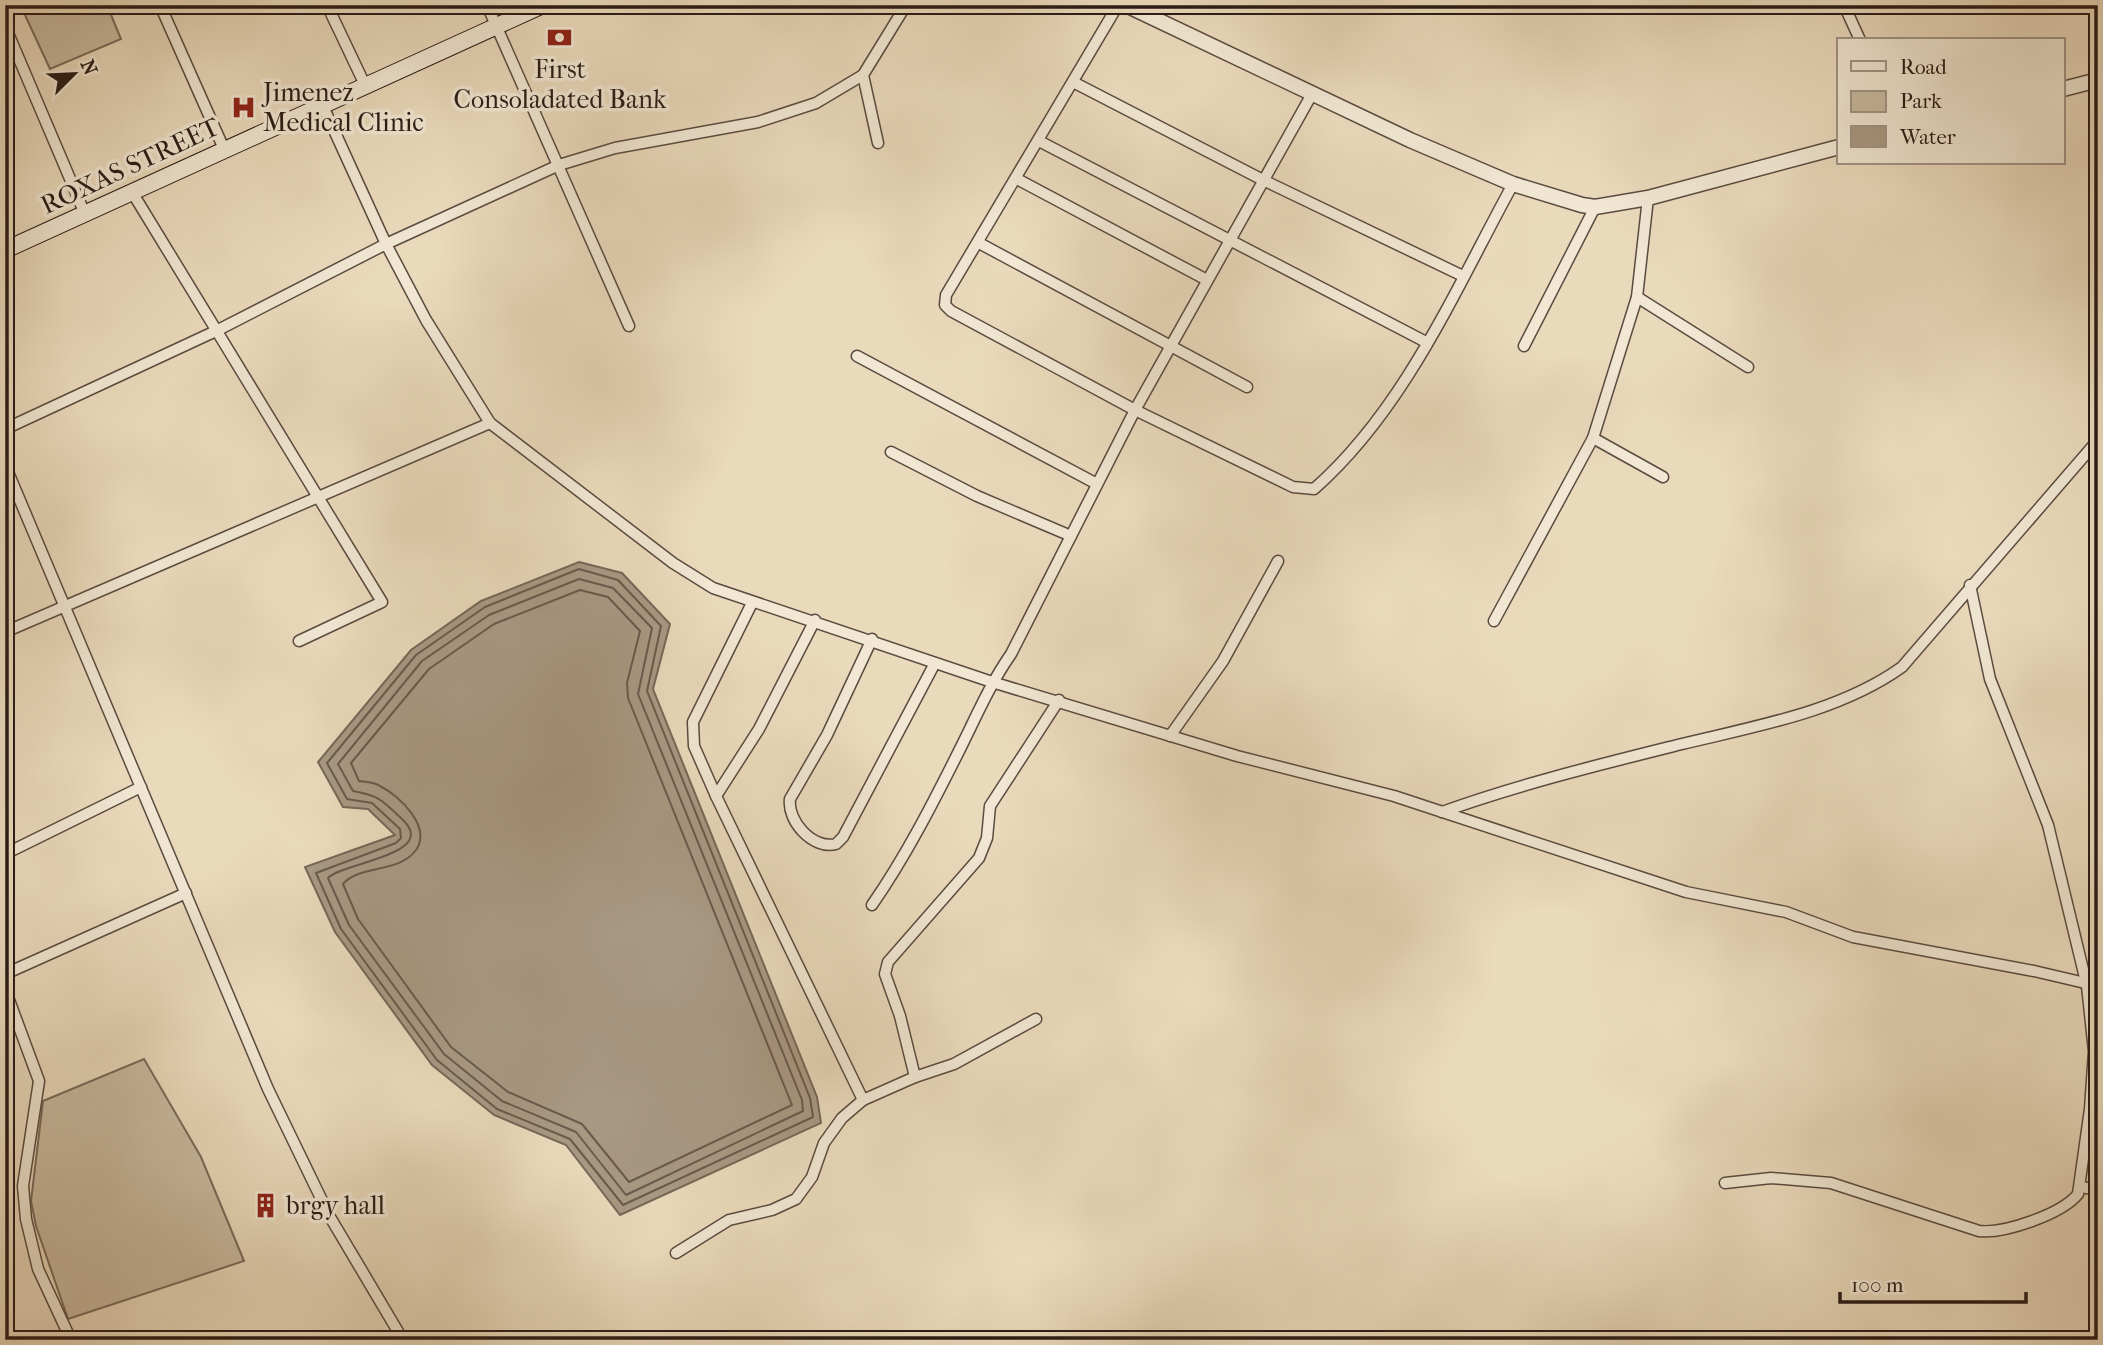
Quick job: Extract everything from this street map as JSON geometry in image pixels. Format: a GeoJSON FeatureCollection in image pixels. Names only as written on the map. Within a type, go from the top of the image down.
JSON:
{"type":"FeatureCollection","features":[{"type":"Feature","properties":{"kind":"main road","name":"ROXAS STREET"},"geometry":{"type":"LineString","coordinates":[[5,250],[543,5]]}},
{"type":"Feature","properties":{"kind":"street"},"geometry":{"type":"LineString","coordinates":[[160,5],[223,149]]}},
{"type":"Feature","properties":{"kind":"street"},"geometry":{"type":"LineString","coordinates":[[327,5],[365,85]]}},
{"type":"Feature","properties":{"kind":"street"},"geometry":{"type":"LineString","coordinates":[[487,5],[629,326]]}},
{"type":"Feature","properties":{"kind":"street"},"geometry":{"type":"LineString","coordinates":[[5,429],[218,330],[386,244],[559,165],[615,148],[758,122],[823,100],[863,75],[906,5]]}},
{"type":"Feature","properties":{"kind":"street"},"geometry":{"type":"LineString","coordinates":[[1118,5],[1017,180],[946,295],[947,309],[1135,410],[1293,487],[1314,489],[1353,449],[1426,342],[1513,184]]}},
{"type":"Feature","properties":{"kind":"street"},"geometry":{"type":"LineString","coordinates":[[1126,5],[1280,76],[1312,94],[1513,184],[1561,201],[1595,206],[1648,198],[1837,148]]}},
{"type":"Feature","properties":{"kind":"street"},"geometry":{"type":"LineString","coordinates":[[1844,5],[1859,38]]}},
{"type":"Feature","properties":{"kind":"street"},"geometry":{"type":"LineString","coordinates":[[5,26],[85,214]]}},
{"type":"Feature","properties":{"kind":"street"},"geometry":{"type":"LineString","coordinates":[[863,75],[878,143]]}},
{"type":"Feature","properties":{"kind":"street"},"geometry":{"type":"LineString","coordinates":[[2064,89],[2098,80]]}},
{"type":"Feature","properties":{"kind":"street"},"geometry":{"type":"LineString","coordinates":[[1073,82],[1263,180],[1463,276]]}},
{"type":"Feature","properties":{"kind":"street"},"geometry":{"type":"LineString","coordinates":[[872,905],[913,839],[992,681],[1011,654],[1170,345],[1312,94]]}},
{"type":"Feature","properties":{"kind":"street"},"geometry":{"type":"LineString","coordinates":[[322,104],[386,244],[426,320],[490,423],[673,563],[713,588],[752,603],[873,639],[992,681],[1170,736],[1394,796],[1686,892],[1786,912],[1853,937],[2034,971],[2092,986]]}},
{"type":"Feature","properties":{"kind":"street"},"geometry":{"type":"LineString","coordinates":[[1039,141],[1426,342]]}},
{"type":"Feature","properties":{"kind":"street"},"geometry":{"type":"LineString","coordinates":[[1017,180],[1207,281]]}},
{"type":"Feature","properties":{"kind":"street"},"geometry":{"type":"LineString","coordinates":[[132,192],[382,602],[299,641]]}},
{"type":"Feature","properties":{"kind":"street"},"geometry":{"type":"LineString","coordinates":[[1494,621],[1593,438],[1637,297],[1648,198]]}},
{"type":"Feature","properties":{"kind":"street"},"geometry":{"type":"LineString","coordinates":[[1524,346],[1595,206]]}},
{"type":"Feature","properties":{"kind":"street"},"geometry":{"type":"LineString","coordinates":[[979,243],[1247,387]]}},
{"type":"Feature","properties":{"kind":"street"},"geometry":{"type":"LineString","coordinates":[[1637,297],[1748,367]]}},
{"type":"Feature","properties":{"kind":"street"},"geometry":{"type":"LineString","coordinates":[[857,356],[1097,484]]}},
{"type":"Feature","properties":{"kind":"street"},"geometry":{"type":"LineString","coordinates":[[5,632],[490,423]]}},
{"type":"Feature","properties":{"kind":"street"},"geometry":{"type":"LineString","coordinates":[[1593,438],[1663,477]]}},
{"type":"Feature","properties":{"kind":"street"},"geometry":{"type":"LineString","coordinates":[[1442,812],[1548,778],[1790,716],[1881,682],[1902,667],[1970,585],[2098,440]]}},
{"type":"Feature","properties":{"kind":"street"},"geometry":{"type":"LineString","coordinates":[[891,452],[977,496],[1071,536]]}},
{"type":"Feature","properties":{"kind":"street"},"geometry":{"type":"LineString","coordinates":[[5,466],[268,1089],[330,1217],[402,1340]]}},
{"type":"Feature","properties":{"kind":"street"},"geometry":{"type":"LineString","coordinates":[[1170,736],[1223,661],[1278,561]]}},
{"type":"Feature","properties":{"kind":"street"},"geometry":{"type":"LineString","coordinates":[[1725,1183],[1801,1178],[1830,1183],[1979,1231],[1992,1232],[2066,1205],[2073,1200],[2081,1187],[2094,1051],[2092,986],[2048,825],[1990,679],[1970,585]]}},
{"type":"Feature","properties":{"kind":"street"},"geometry":{"type":"LineString","coordinates":[[752,603],[692,722],[694,746],[863,1100]]}},
{"type":"Feature","properties":{"kind":"street"},"geometry":{"type":"LineString","coordinates":[[716,796],[759,729],[815,620]]}},
{"type":"Feature","properties":{"kind":"street"},"geometry":{"type":"LineString","coordinates":[[873,639],[827,735],[790,799],[789,808],[796,826],[822,844],[836,845],[843,837],[935,663]]}},
{"type":"Feature","properties":{"kind":"street"},"geometry":{"type":"LineString","coordinates":[[915,1077],[886,969],[903,942],[979,858],[984,849],[990,806],[1059,700]]}},
{"type":"Feature","properties":{"kind":"street"},"geometry":{"type":"LineString","coordinates":[[5,853],[141,787]]}},
{"type":"Feature","properties":{"kind":"street"},"geometry":{"type":"LineString","coordinates":[[5,974],[186,893]]}},
{"type":"Feature","properties":{"kind":"street"},"geometry":{"type":"LineString","coordinates":[[5,989],[35,1064],[39,1094],[32,1119],[23,1186],[26,1219],[38,1269],[71,1340]]}},
{"type":"Feature","properties":{"kind":"street"},"geometry":{"type":"LineString","coordinates":[[676,1253],[729,1220],[772,1210],[796,1199],[812,1177],[824,1143],[842,1118],[863,1100],[915,1077],[954,1064],[1036,1020]]}},
{"type":"Feature","properties":{"kind":"street"},"geometry":{"type":"LineString","coordinates":[[2081,1187],[2098,1189]]}},
{"type":"Feature","properties":{"kind":"green space"},"geometry":{"type":"Polygon","coordinates":[[[41,5],[107,5],[121,39],[50,69],[24,13],[41,5]]]}},
{"type":"Feature","properties":{"kind":"green space"},"geometry":{"type":"Polygon","coordinates":[[[144,1059],[201,1157],[244,1261],[68,1319],[36,1226],[31,1201],[43,1101],[144,1059]]]}},
{"type":"Feature","properties":{"kind":"water"},"geometry":{"type":"Polygon","coordinates":[[[579,562],[622,573],[670,624],[653,689],[817,1097],[821,1123],[620,1215],[566,1145],[494,1115],[432,1065],[335,932],[305,867],[395,835],[368,809],[343,807],[318,762],[411,650],[481,601],[579,562]]]}},
{"type":"Feature","properties":{"kind":"place","name":"First Consoladated Bank"},"geometry":{"type":"Point","coordinates":[560,37]}},
{"type":"Feature","properties":{"kind":"place","name":"Jimenez Medical Clinic"},"geometry":{"type":"Point","coordinates":[243,107]}},
{"type":"Feature","properties":{"kind":"place","name":"brgy hall"},"geometry":{"type":"Point","coordinates":[266,1205]}}]}
